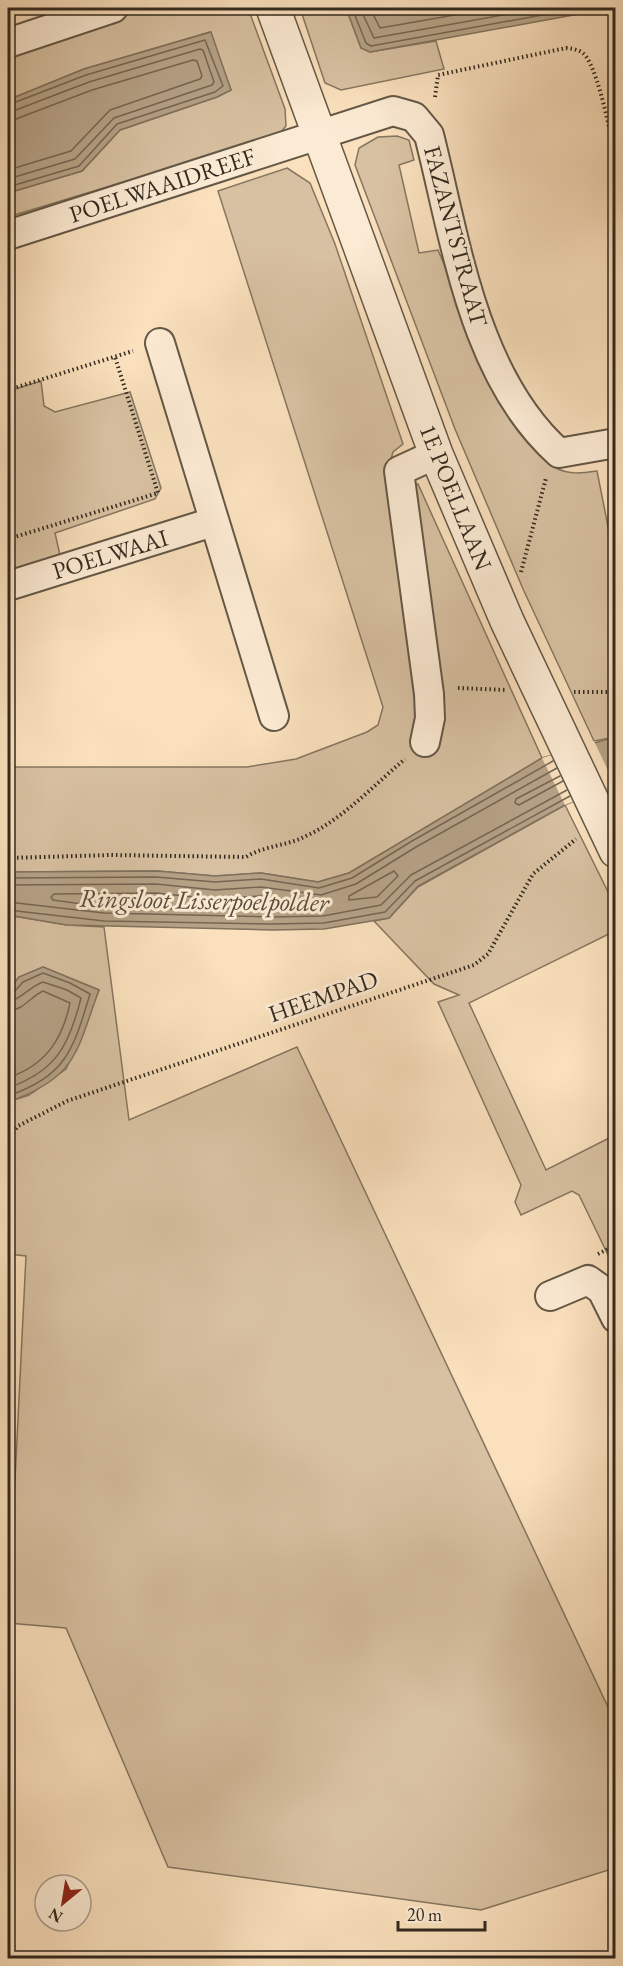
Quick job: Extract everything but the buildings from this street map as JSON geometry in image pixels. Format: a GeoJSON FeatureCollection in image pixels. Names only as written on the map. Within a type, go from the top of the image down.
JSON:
{"type":"FeatureCollection","features":[{"type":"Feature","properties":{"kind":"street"},"geometry":{"type":"LineString","coordinates":[[8,43],[113,8]]}},
{"type":"Feature","properties":{"kind":"street","name":"1E POELLAAN"},"geometry":{"type":"LineString","coordinates":[[273,8],[436,454],[507,621],[610,839]]}},
{"type":"Feature","properties":{"kind":"street","name":"FAZANTSTRAAT"},"geometry":{"type":"LineString","coordinates":[[318,135],[393,111],[414,117],[429,135],[477,324],[502,378],[538,434],[558,453]]}},
{"type":"Feature","properties":{"kind":"street","name":"POELWAAIDREEF"},"geometry":{"type":"LineString","coordinates":[[8,235],[318,135]]}},
{"type":"Feature","properties":{"kind":"street"},"geometry":{"type":"LineString","coordinates":[[160,343],[274,716]]}},
{"type":"Feature","properties":{"kind":"street"},"geometry":{"type":"LineString","coordinates":[[558,453],[615,443]]}},
{"type":"Feature","properties":{"kind":"street"},"geometry":{"type":"LineString","coordinates":[[425,742],[430,718],[429,694],[399,471],[436,454]]}},
{"type":"Feature","properties":{"kind":"street","name":"POELWAAI"},"geometry":{"type":"LineString","coordinates":[[8,586],[213,522]]}},
{"type":"Feature","properties":{"kind":"street"},"geometry":{"type":"LineString","coordinates":[[550,1296],[588,1280],[602,1290],[615,1318]]}},
{"type":"Feature","properties":{"kind":"path"},"geometry":{"type":"LineString","coordinates":[[429,135],[438,75],[567,48],[576,49],[588,59],[608,120],[615,161]]}},
{"type":"Feature","properties":{"kind":"path"},"geometry":{"type":"LineString","coordinates":[[608,120],[615,132]]}},
{"type":"Feature","properties":{"kind":"path"},"geometry":{"type":"LineString","coordinates":[[8,390],[160,343]]}},
{"type":"Feature","properties":{"kind":"path"},"geometry":{"type":"LineString","coordinates":[[8,539],[158,493],[115,357]]}},
{"type":"Feature","properties":{"kind":"path"},"geometry":{"type":"LineString","coordinates":[[507,621],[545,480],[558,453]]}},
{"type":"Feature","properties":{"kind":"path"},"geometry":{"type":"LineString","coordinates":[[429,694],[464,687],[541,692],[615,692]]}},
{"type":"Feature","properties":{"kind":"path"},"geometry":{"type":"LineString","coordinates":[[8,858],[111,855],[246,857],[262,848],[305,837],[314,832],[425,742]]}},
{"type":"Feature","properties":{"kind":"path","name":"HEEMPAD"},"geometry":{"type":"LineString","coordinates":[[8,1140],[18,1126],[67,1101],[474,965],[488,954],[533,874],[572,841],[610,839]]}},
{"type":"Feature","properties":{"kind":"shaded area"},"geometry":{"type":"Polygon","coordinates":[[[146,8],[248,8],[285,109],[286,126],[278,135],[8,217],[8,193],[82,171],[120,130],[217,97],[231,90],[210,32],[84,69],[8,100],[8,57],[146,8]]]}},
{"type":"Feature","properties":{"kind":"shaded area"},"geometry":{"type":"Polygon","coordinates":[[[300,8],[346,8],[361,48],[370,52],[436,41],[444,69],[341,90],[325,83],[300,8]]]}},
{"type":"Feature","properties":{"kind":"shaded area"},"geometry":{"type":"Polygon","coordinates":[[[397,136],[409,140],[414,160],[399,165],[419,253],[438,250],[474,334],[523,431],[540,454],[556,468],[571,473],[597,471],[615,562],[615,737],[594,741],[523,589],[455,429],[355,165],[359,148],[378,137],[397,136]]]}},
{"type":"Feature","properties":{"kind":"shaded area"},"geometry":{"type":"Polygon","coordinates":[[[287,168],[310,183],[335,244],[403,444],[393,452],[389,466],[410,490],[418,484],[542,758],[349,873],[318,882],[261,873],[215,876],[157,871],[8,872],[8,767],[247,767],[296,759],[367,732],[378,725],[383,707],[218,191],[287,168]]]}},
{"type":"Feature","properties":{"kind":"shaded area"},"geometry":{"type":"Polygon","coordinates":[[[41,381],[44,406],[55,412],[130,392],[161,488],[155,499],[55,533],[62,564],[11,579],[8,569],[8,391],[41,381]]]}},
{"type":"Feature","properties":{"kind":"shaded area"},"geometry":{"type":"Polygon","coordinates":[[[565,805],[615,906],[615,931],[469,1003],[546,1170],[615,1135],[615,1254],[609,1257],[579,1195],[572,1191],[521,1215],[515,1202],[521,1185],[438,1002],[459,995],[434,984],[374,921],[389,918],[418,887],[565,805]]]}},
{"type":"Feature","properties":{"kind":"shaded area"},"geometry":{"type":"Polygon","coordinates":[[[8,915],[67,925],[104,927],[129,1120],[297,1047],[615,1722],[615,1868],[481,1910],[168,1867],[66,1628],[8,1623],[26,1256],[8,1254],[8,1102],[29,1095],[66,1069],[99,990],[43,967],[19,977],[8,991],[8,915]]]}},
{"type":"Feature","properties":{"kind":"water"},"geometry":{"type":"Polygon","coordinates":[[[346,8],[612,8],[370,52],[361,48],[346,8]]]}},
{"type":"Feature","properties":{"kind":"water"},"geometry":{"type":"Polygon","coordinates":[[[211,32],[231,90],[217,97],[120,130],[82,171],[8,193],[8,100],[84,69],[211,32]]]}},
{"type":"Feature","properties":{"kind":"water","name":"Ringsloot Lisserpoelpolder"},"geometry":{"type":"Polygon","coordinates":[[[615,737],[615,784],[565,805],[418,886],[389,918],[324,929],[272,930],[67,925],[8,915],[8,872],[157,871],[215,876],[261,873],[318,882],[349,873],[542,758],[615,737]]]}},
{"type":"Feature","properties":{"kind":"water"},"geometry":{"type":"Polygon","coordinates":[[[43,967],[99,990],[79,1046],[71,1060],[49,1083],[8,1102],[8,991],[19,977],[43,967]]]}},
{"type":"Feature","properties":{"kind":"pier"},"geometry":{"type":"Polygon","coordinates":[[[594,741],[615,785],[565,805],[542,758],[594,741]]]}}]}
